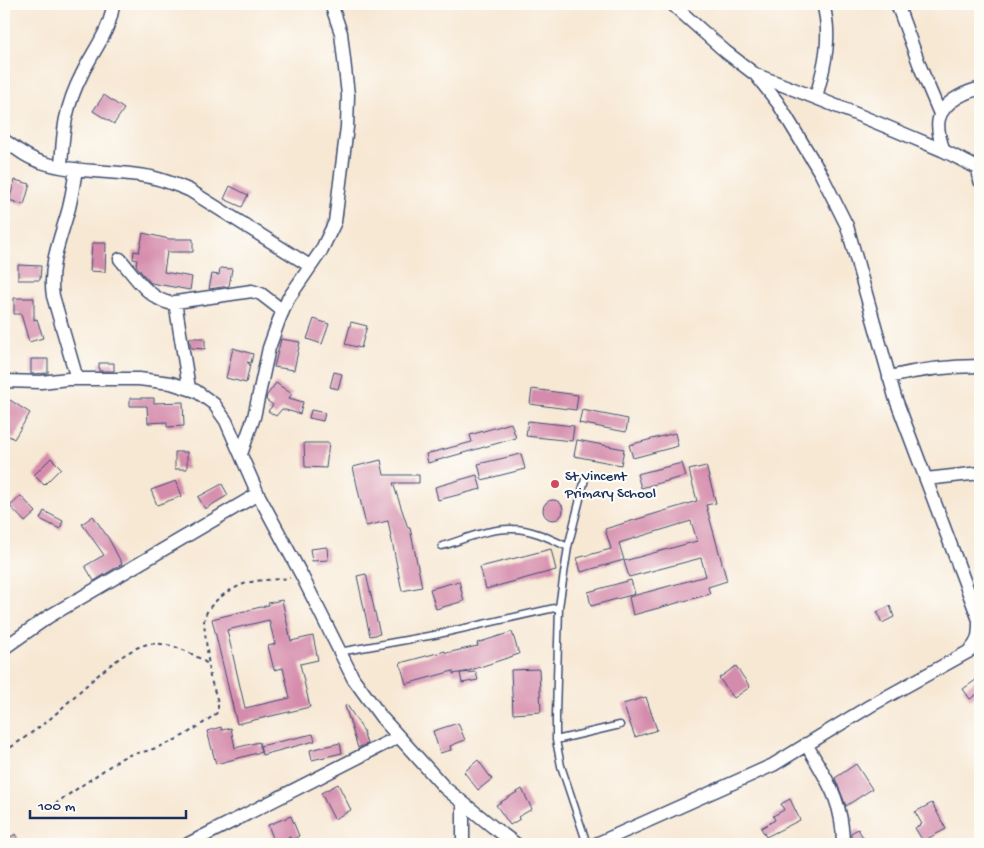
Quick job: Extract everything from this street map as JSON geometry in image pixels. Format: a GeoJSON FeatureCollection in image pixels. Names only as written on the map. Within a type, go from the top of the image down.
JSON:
{"type":"FeatureCollection","features":[{"type":"Feature","properties":{"kind":"street"},"geometry":{"type":"LineString","coordinates":[[61,167],[63,132],[69,104],[82,73],[110,21],[113,4]]}},
{"type":"Feature","properties":{"kind":"street"},"geometry":{"type":"LineString","coordinates":[[241,454],[254,418],[269,348],[283,311],[288,299],[321,251],[335,222],[348,95],[341,32],[331,4]]}},
{"type":"Feature","properties":{"kind":"street"},"geometry":{"type":"LineString","coordinates":[[816,97],[826,59],[827,20],[823,4]]}},
{"type":"Feature","properties":{"kind":"street"},"geometry":{"type":"LineString","coordinates":[[897,4],[940,114]]}},
{"type":"Feature","properties":{"kind":"street"},"geometry":{"type":"LineString","coordinates":[[596,844],[774,765],[870,706],[968,652],[974,647],[979,638],[979,620],[895,397],[847,226],[821,174],[778,103],[756,75],[726,52],[677,6]]}},
{"type":"Feature","properties":{"kind":"street"},"geometry":{"type":"LineString","coordinates":[[756,75],[816,97],[878,125],[944,151],[979,168],[980,181]]}},
{"type":"Feature","properties":{"kind":"street"},"geometry":{"type":"LineString","coordinates":[[944,151],[937,128],[940,114],[950,102],[968,92],[980,89]]}},
{"type":"Feature","properties":{"kind":"street"},"geometry":{"type":"LineString","coordinates":[[4,140],[39,161],[61,167],[145,176],[167,181],[189,190],[310,266]]}},
{"type":"Feature","properties":{"kind":"street"},"geometry":{"type":"LineString","coordinates":[[76,169],[71,197],[54,261],[51,284],[76,379]]}},
{"type":"Feature","properties":{"kind":"street"},"geometry":{"type":"LineString","coordinates":[[120,259],[152,295],[161,301],[169,303],[252,291],[261,294],[283,311]]}},
{"type":"Feature","properties":{"kind":"street"},"geometry":{"type":"LineString","coordinates":[[175,302],[189,388]]}},
{"type":"Feature","properties":{"kind":"street"},"geometry":{"type":"LineString","coordinates":[[889,377],[948,366],[980,366]]}},
{"type":"Feature","properties":{"kind":"street"},"geometry":{"type":"LineString","coordinates":[[4,381],[41,382],[76,379],[139,379],[171,383],[196,390],[214,404],[226,421],[258,494],[353,678],[398,737],[446,788],[516,844]]}},
{"type":"Feature","properties":{"kind":"street"},"geometry":{"type":"LineString","coordinates":[[926,479],[980,473]]}},
{"type":"Feature","properties":{"kind":"street"},"geometry":{"type":"LineString","coordinates":[[4,648],[48,617],[258,494]]}},
{"type":"Feature","properties":{"kind":"street"},"geometry":{"type":"LineString","coordinates":[[947,664],[980,653]]}},
{"type":"Feature","properties":{"kind":"street"},"geometry":{"type":"LineString","coordinates":[[188,844],[398,737]]}},
{"type":"Feature","properties":{"kind":"street"},"geometry":{"type":"LineString","coordinates":[[806,744],[839,804],[843,822],[843,844]]}},
{"type":"Feature","properties":{"kind":"street"},"geometry":{"type":"LineString","coordinates":[[463,803],[463,844]]}},
{"type":"Feature","properties":{"kind":"lane"},"geometry":{"type":"LineString","coordinates":[[585,479],[568,547],[559,606],[556,740],[566,787],[586,844]]}},
{"type":"Feature","properties":{"kind":"lane"},"geometry":{"type":"LineString","coordinates":[[442,546],[501,529],[515,529],[533,533],[568,547]]}},
{"type":"Feature","properties":{"kind":"lane"},"geometry":{"type":"LineString","coordinates":[[339,652],[434,635],[559,606]]}},
{"type":"Feature","properties":{"kind":"lane"},"geometry":{"type":"LineString","coordinates":[[556,740],[620,725]]}},
{"type":"Feature","properties":{"kind":"path"},"geometry":{"type":"LineString","coordinates":[[55,804],[120,758],[128,754],[155,748],[190,733],[218,712],[218,702],[209,664],[204,623],[207,610],[232,590],[243,584],[302,576]]}},
{"type":"Feature","properties":{"kind":"path"},"geometry":{"type":"LineString","coordinates":[[4,752],[49,720],[102,672],[140,648],[157,644],[173,647],[200,658],[209,664]]}},
{"type":"Feature","properties":{"kind":"building"},"geometry":{"type":"Polygon","coordinates":[[[104,95],[124,109],[114,124],[93,111],[104,95]]]}},
{"type":"Feature","properties":{"kind":"building"},"geometry":{"type":"Polygon","coordinates":[[[15,180],[30,184],[24,205],[9,200],[15,180]]]}},
{"type":"Feature","properties":{"kind":"building"},"geometry":{"type":"Polygon","coordinates":[[[230,186],[248,195],[242,207],[224,199],[230,186]]]}},
{"type":"Feature","properties":{"kind":"building"},"geometry":{"type":"Polygon","coordinates":[[[143,233],[169,239],[193,239],[193,252],[167,252],[164,272],[192,277],[190,290],[151,283],[142,273],[136,265],[137,260],[133,259],[134,251],[139,252],[143,233]]]}},
{"type":"Feature","properties":{"kind":"building"},"geometry":{"type":"Polygon","coordinates":[[[92,243],[106,243],[105,272],[90,271],[92,243]]]}},
{"type":"Feature","properties":{"kind":"building"},"geometry":{"type":"Polygon","coordinates":[[[18,265],[41,266],[40,280],[18,280],[18,265]]]}},
{"type":"Feature","properties":{"kind":"building"},"geometry":{"type":"Polygon","coordinates":[[[220,268],[232,269],[229,286],[209,289],[212,274],[219,275],[220,268]]]}},
{"type":"Feature","properties":{"kind":"building"},"geometry":{"type":"Polygon","coordinates":[[[14,298],[34,298],[34,320],[37,319],[43,338],[29,342],[21,314],[14,314],[14,298]]]}},
{"type":"Feature","properties":{"kind":"building"},"geometry":{"type":"Polygon","coordinates":[[[314,319],[329,324],[322,344],[307,339],[314,319]]]}},
{"type":"Feature","properties":{"kind":"building"},"geometry":{"type":"Polygon","coordinates":[[[351,322],[367,326],[361,348],[345,344],[351,322]]]}},
{"type":"Feature","properties":{"kind":"building"},"geometry":{"type":"Polygon","coordinates":[[[189,338],[205,338],[205,349],[191,348],[189,338]]]}},
{"type":"Feature","properties":{"kind":"building"},"geometry":{"type":"Polygon","coordinates":[[[281,339],[300,342],[294,370],[274,367],[281,339]]]}},
{"type":"Feature","properties":{"kind":"building"},"geometry":{"type":"Polygon","coordinates":[[[233,348],[253,354],[251,363],[247,362],[250,365],[246,383],[226,378],[233,348]]]}},
{"type":"Feature","properties":{"kind":"building"},"geometry":{"type":"Polygon","coordinates":[[[31,359],[48,359],[48,373],[31,374],[31,359]]]}},
{"type":"Feature","properties":{"kind":"building"},"geometry":{"type":"Polygon","coordinates":[[[99,363],[114,363],[114,371],[99,371],[99,363]]]}},
{"type":"Feature","properties":{"kind":"building"},"geometry":{"type":"Polygon","coordinates":[[[334,372],[342,374],[338,389],[330,387],[334,372]]]}},
{"type":"Feature","properties":{"kind":"building"},"geometry":{"type":"Polygon","coordinates":[[[276,383],[292,394],[289,398],[303,402],[300,414],[282,409],[276,416],[268,411],[273,405],[266,400],[267,395],[276,383]]]}},
{"type":"Feature","properties":{"kind":"building"},"geometry":{"type":"Polygon","coordinates":[[[532,389],[578,395],[576,410],[530,404],[532,389]]]}},
{"type":"Feature","properties":{"kind":"building"},"geometry":{"type":"Polygon","coordinates":[[[130,398],[154,398],[154,403],[183,402],[184,426],[167,427],[167,422],[148,423],[147,406],[130,406],[130,398]]]}},
{"type":"Feature","properties":{"kind":"building"},"geometry":{"type":"Polygon","coordinates":[[[10,400],[30,413],[14,439],[4,433],[4,409],[10,400]]]}},
{"type":"Feature","properties":{"kind":"building"},"geometry":{"type":"Polygon","coordinates":[[[311,410],[325,413],[323,421],[309,418],[311,410]]]}},
{"type":"Feature","properties":{"kind":"building"},"geometry":{"type":"Polygon","coordinates":[[[582,410],[628,419],[626,432],[579,423],[582,410]]]}},
{"type":"Feature","properties":{"kind":"building"},"geometry":{"type":"Polygon","coordinates":[[[528,421],[574,426],[572,441],[526,436],[528,421]]]}},
{"type":"Feature","properties":{"kind":"building"},"geometry":{"type":"Polygon","coordinates":[[[511,423],[516,438],[428,463],[426,454],[472,442],[470,435],[511,423]]]}},
{"type":"Feature","properties":{"kind":"building"},"geometry":{"type":"Polygon","coordinates":[[[675,433],[678,446],[633,458],[629,445],[675,433]]]}},
{"type":"Feature","properties":{"kind":"building"},"geometry":{"type":"Polygon","coordinates":[[[577,440],[624,449],[621,465],[574,456],[577,440]]]}},
{"type":"Feature","properties":{"kind":"building"},"geometry":{"type":"Polygon","coordinates":[[[304,443],[329,443],[326,468],[305,467],[304,443]]]}},
{"type":"Feature","properties":{"kind":"building"},"geometry":{"type":"Polygon","coordinates":[[[175,452],[187,452],[187,469],[175,469],[175,452]]]}},
{"type":"Feature","properties":{"kind":"building"},"geometry":{"type":"Polygon","coordinates":[[[521,454],[525,469],[482,480],[478,464],[521,454]]]}},
{"type":"Feature","properties":{"kind":"building"},"geometry":{"type":"Polygon","coordinates":[[[51,458],[61,468],[44,485],[34,475],[51,458]]]}},
{"type":"Feature","properties":{"kind":"building"},"geometry":{"type":"Polygon","coordinates":[[[381,460],[384,475],[419,475],[419,483],[393,483],[408,528],[410,528],[422,587],[402,591],[388,521],[366,526],[353,467],[381,460]]]}},
{"type":"Feature","properties":{"kind":"building"},"geometry":{"type":"Polygon","coordinates":[[[682,463],[686,476],[641,488],[637,474],[682,463]]]}},
{"type":"Feature","properties":{"kind":"building"},"geometry":{"type":"Polygon","coordinates":[[[706,466],[716,503],[706,505],[727,581],[708,587],[710,594],[633,615],[629,597],[706,576],[701,558],[629,577],[624,561],[697,541],[691,521],[619,543],[624,560],[581,572],[577,558],[611,549],[605,529],[697,501],[689,470],[706,466]]]}},
{"type":"Feature","properties":{"kind":"building"},"geometry":{"type":"Polygon","coordinates":[[[477,475],[481,489],[438,500],[435,487],[477,475]]]}},
{"type":"Feature","properties":{"kind":"building"},"geometry":{"type":"Polygon","coordinates":[[[176,481],[182,496],[157,505],[151,490],[176,481]]]}},
{"type":"Feature","properties":{"kind":"building"},"geometry":{"type":"Polygon","coordinates":[[[222,484],[228,495],[205,509],[198,497],[222,484]]]}},
{"type":"Feature","properties":{"kind":"building"},"geometry":{"type":"Polygon","coordinates":[[[21,496],[36,512],[25,522],[10,506],[21,496]]]}},
{"type":"Feature","properties":{"kind":"building"},"geometry":{"type":"Polygon","coordinates":[[[549,500],[557,500],[563,506],[563,514],[557,520],[549,520],[543,514],[543,506],[549,500]]]}},
{"type":"Feature","properties":{"kind":"building"},"geometry":{"type":"Polygon","coordinates":[[[44,511],[63,521],[60,529],[40,519],[44,511]]]}},
{"type":"Feature","properties":{"kind":"building"},"geometry":{"type":"Polygon","coordinates":[[[93,516],[109,539],[122,564],[94,581],[85,566],[104,555],[82,524],[93,516]]]}},
{"type":"Feature","properties":{"kind":"building"},"geometry":{"type":"Polygon","coordinates":[[[327,547],[328,560],[312,561],[310,549],[327,547]]]}},
{"type":"Feature","properties":{"kind":"building"},"geometry":{"type":"Polygon","coordinates":[[[551,549],[556,570],[486,589],[480,567],[551,549]]]}},
{"type":"Feature","properties":{"kind":"building"},"geometry":{"type":"Polygon","coordinates":[[[366,574],[380,634],[370,636],[357,576],[366,574]]]}},
{"type":"Feature","properties":{"kind":"building"},"geometry":{"type":"Polygon","coordinates":[[[631,580],[635,594],[591,606],[588,592],[631,580]]]}},
{"type":"Feature","properties":{"kind":"building"},"geometry":{"type":"Polygon","coordinates":[[[459,581],[464,601],[436,609],[430,589],[459,581]]]}},
{"type":"Feature","properties":{"kind":"building"},"geometry":{"type":"Polygon","coordinates":[[[282,600],[291,641],[313,636],[318,660],[300,664],[310,707],[237,724],[212,619],[269,605],[268,603],[282,600]],[[269,620],[227,630],[245,708],[290,698],[283,668],[274,670],[268,646],[275,644],[269,620]]]}},
{"type":"Feature","properties":{"kind":"building"},"geometry":{"type":"Polygon","coordinates":[[[890,606],[894,617],[882,623],[877,612],[890,606]]]}},
{"type":"Feature","properties":{"kind":"building"},"geometry":{"type":"Polygon","coordinates":[[[512,632],[519,654],[465,672],[453,674],[453,671],[406,684],[400,663],[445,651],[446,653],[478,646],[477,643],[512,632]]]}},
{"type":"Feature","properties":{"kind":"building"},"geometry":{"type":"Polygon","coordinates":[[[736,666],[750,687],[734,698],[719,678],[736,666]]]}},
{"type":"Feature","properties":{"kind":"building"},"geometry":{"type":"Polygon","coordinates":[[[539,669],[541,712],[513,714],[511,670],[539,669]]]}},
{"type":"Feature","properties":{"kind":"building"},"geometry":{"type":"Polygon","coordinates":[[[476,672],[478,680],[462,683],[460,673],[476,672]]]}},
{"type":"Feature","properties":{"kind":"building"},"geometry":{"type":"Polygon","coordinates":[[[980,677],[980,692],[970,699],[963,689],[980,677]]]}},
{"type":"Feature","properties":{"kind":"building"},"geometry":{"type":"Polygon","coordinates":[[[646,697],[657,730],[635,737],[623,704],[646,697]]]}},
{"type":"Feature","properties":{"kind":"building"},"geometry":{"type":"Polygon","coordinates":[[[347,705],[363,730],[367,744],[358,748],[345,706],[347,705]]]}},
{"type":"Feature","properties":{"kind":"building"},"geometry":{"type":"Polygon","coordinates":[[[458,723],[465,740],[450,746],[451,750],[440,753],[433,731],[458,723]]]}},
{"type":"Feature","properties":{"kind":"building"},"geometry":{"type":"Polygon","coordinates":[[[221,727],[222,730],[231,728],[235,748],[259,742],[261,752],[216,764],[207,731],[221,727]]]}},
{"type":"Feature","properties":{"kind":"building"},"geometry":{"type":"Polygon","coordinates":[[[313,734],[315,741],[262,755],[260,746],[313,734]]]}},
{"type":"Feature","properties":{"kind":"building"},"geometry":{"type":"Polygon","coordinates":[[[340,743],[342,753],[312,760],[310,750],[340,743]]]}},
{"type":"Feature","properties":{"kind":"building"},"geometry":{"type":"Polygon","coordinates":[[[478,760],[492,779],[478,790],[464,772],[478,760]]]}},
{"type":"Feature","properties":{"kind":"building"},"geometry":{"type":"Polygon","coordinates":[[[856,764],[872,789],[846,806],[835,778],[856,764]]]}},
{"type":"Feature","properties":{"kind":"building"},"geometry":{"type":"Polygon","coordinates":[[[338,784],[351,810],[334,819],[321,793],[338,784]]]}},
{"type":"Feature","properties":{"kind":"building"},"geometry":{"type":"Polygon","coordinates":[[[522,789],[532,809],[518,817],[520,819],[510,825],[496,805],[522,789]]]}},
{"type":"Feature","properties":{"kind":"building"},"geometry":{"type":"Polygon","coordinates":[[[790,799],[800,820],[766,837],[761,828],[775,820],[773,816],[784,810],[781,804],[790,799]]]}},
{"type":"Feature","properties":{"kind":"building"},"geometry":{"type":"Polygon","coordinates":[[[932,803],[946,829],[923,841],[915,828],[922,824],[915,812],[932,803]]]}},
{"type":"Feature","properties":{"kind":"building"},"geometry":{"type":"Polygon","coordinates":[[[291,816],[299,836],[292,840],[290,837],[275,843],[268,825],[291,816]]]}},
{"type":"Feature","properties":{"kind":"building"},"geometry":{"type":"Polygon","coordinates":[[[858,829],[867,844],[851,844],[851,833],[858,829]]]}},
{"type":"Feature","properties":{"kind":"building"},"geometry":{"type":"Polygon","coordinates":[[[16,834],[21,844],[4,844],[4,840],[16,834]]]}},
{"type":"Feature","properties":{"kind":"place","name":"St Vincent Primary School"},"geometry":{"type":"Point","coordinates":[555,484]}}]}
